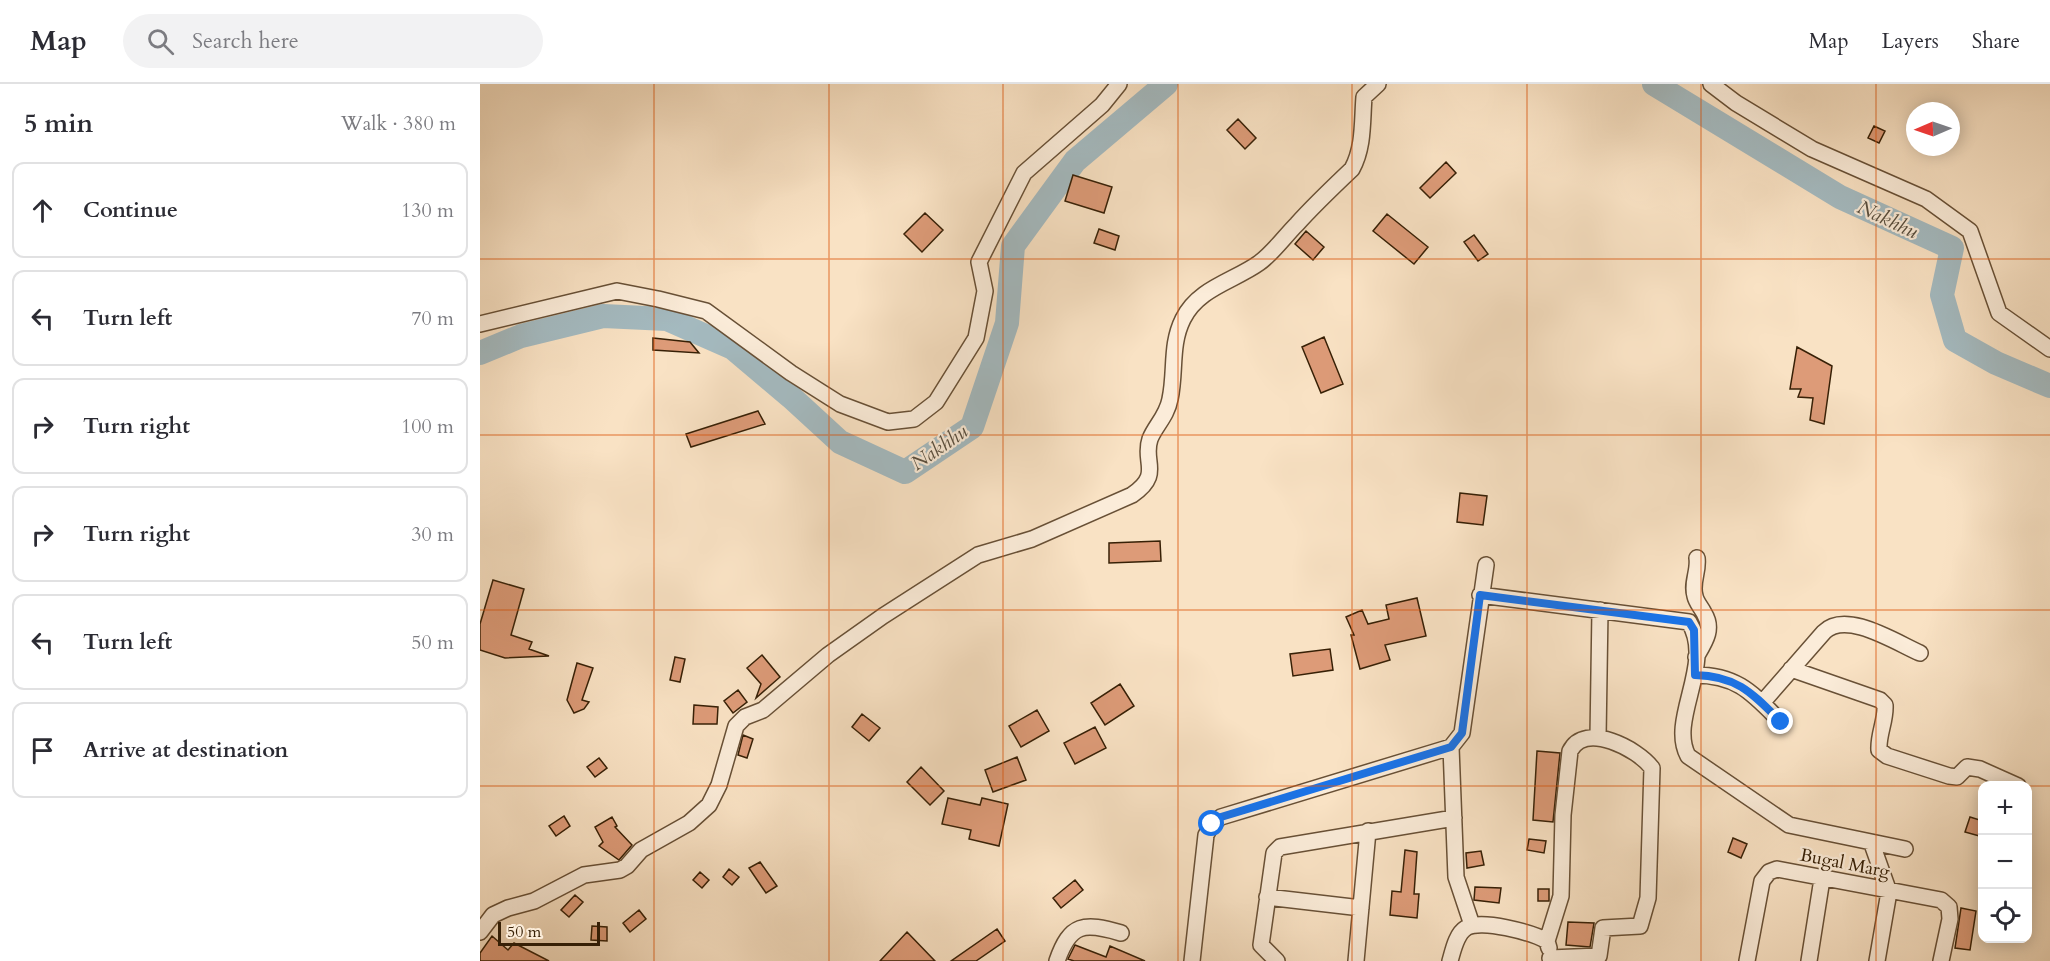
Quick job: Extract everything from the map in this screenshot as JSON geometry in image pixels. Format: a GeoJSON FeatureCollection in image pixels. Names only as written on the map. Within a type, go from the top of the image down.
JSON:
{"type":"FeatureCollection","features":[{"type":"Feature","properties":{"kind":"street"},"geometry":{"type":"LineString","coordinates":[[480,324],[617,291],[658,299],[706,311],[791,373],[840,404],[888,422],[914,419],[936,402],[976,338],[985,291],[979,262],[1024,173],[1102,105],[1119,84]]}},
{"type":"Feature","properties":{"kind":"street"},"geometry":{"type":"LineString","coordinates":[[480,932],[493,915],[508,908],[534,901],[584,875],[620,870],[627,866],[640,850],[689,824],[709,805],[719,785],[736,726],[745,717],[763,710],[828,655],[883,616],[978,555],[1032,538],[1142,488],[1148,478],[1151,460],[1148,447],[1150,438],[1161,424],[1170,399],[1173,348],[1184,317],[1218,284],[1260,263],[1352,169],[1361,143],[1364,97],[1378,84]]}},
{"type":"Feature","properties":{"kind":"street"},"geometry":{"type":"LineString","coordinates":[[1711,84],[1736,103],[1812,149],[1926,199],[1970,231],[1999,313],[2050,349]]}},
{"type":"Feature","properties":{"kind":"street"},"geometry":{"type":"LineString","coordinates":[[1696,657],[1707,639],[1709,621],[1695,597],[1694,585],[1699,570],[1697,558]]}},
{"type":"Feature","properties":{"kind":"street"},"geometry":{"type":"LineString","coordinates":[[1192,961],[1206,835],[1212,824],[1221,817],[1451,747],[1462,733],[1486,565]]}},
{"type":"Feature","properties":{"kind":"street"},"geometry":{"type":"LineString","coordinates":[[1480,595],[1689,622],[1694,630],[1696,657],[1695,675],[1682,737],[1683,747],[1688,756],[1789,825],[1905,849]]}},
{"type":"Feature","properties":{"kind":"street"},"geometry":{"type":"LineString","coordinates":[[1598,737],[1600,610]]}},
{"type":"Feature","properties":{"kind":"street"},"geometry":{"type":"LineString","coordinates":[[1762,703],[1828,627],[1843,622],[1920,653]]}},
{"type":"Feature","properties":{"kind":"street"},"geometry":{"type":"LineString","coordinates":[[1791,669],[1880,700],[1885,705],[1886,720],[1878,741],[1879,750],[1887,756],[1957,777],[1968,767],[1980,769],[2007,781]]}},
{"type":"Feature","properties":{"kind":"street"},"geometry":{"type":"LineString","coordinates":[[1695,675],[1714,675],[1733,680],[1781,722]]}},
{"type":"Feature","properties":{"kind":"street"},"geometry":{"type":"LineString","coordinates":[[1598,737],[1614,742],[1648,763],[1652,768],[1648,898],[1640,926],[1604,928],[1599,956],[1550,960],[1547,941],[1562,896],[1563,815],[1570,751],[1581,739],[1598,737]]}},
{"type":"Feature","properties":{"kind":"street"},"geometry":{"type":"LineString","coordinates":[[1451,747],[1456,877],[1472,925]]}},
{"type":"Feature","properties":{"kind":"street"},"geometry":{"type":"LineString","coordinates":[[1277,961],[1261,945],[1274,853],[1280,847],[1454,818]]}},
{"type":"Feature","properties":{"kind":"street"},"geometry":{"type":"LineString","coordinates":[[1356,961],[1368,831]]}},
{"type":"Feature","properties":{"kind":"street"},"geometry":{"type":"LineString","coordinates":[[1872,843],[1889,892],[1877,961]]}},
{"type":"Feature","properties":{"kind":"street","name":"Bugal Marg"},"geometry":{"type":"LineString","coordinates":[[1747,961],[1762,881],[1769,872],[1777,869],[1941,900],[1949,907],[1950,919],[1941,961]]}},
{"type":"Feature","properties":{"kind":"street"},"geometry":{"type":"LineString","coordinates":[[1809,961],[1822,879]]}},
{"type":"Feature","properties":{"kind":"street"},"geometry":{"type":"LineString","coordinates":[[1268,897],[1361,908]]}},
{"type":"Feature","properties":{"kind":"street"},"geometry":{"type":"LineString","coordinates":[[1450,961],[1456,941],[1464,928],[1472,925],[1518,929],[1547,941]]}},
{"type":"Feature","properties":{"kind":"street"},"geometry":{"type":"LineString","coordinates":[[1057,961],[1065,939],[1075,929],[1096,926],[1121,933]]}},
{"type":"Feature","properties":{"kind":"building"},"geometry":{"type":"Polygon","coordinates":[[[1238,119],[1256,138],[1245,149],[1227,130],[1238,119]]]}},
{"type":"Feature","properties":{"kind":"building"},"geometry":{"type":"Polygon","coordinates":[[[1874,126],[1885,131],[1879,143],[1868,138],[1874,126]]]}},
{"type":"Feature","properties":{"kind":"building"},"geometry":{"type":"Polygon","coordinates":[[[1446,162],[1456,173],[1430,198],[1420,188],[1446,162]]]}},
{"type":"Feature","properties":{"kind":"building"},"geometry":{"type":"Polygon","coordinates":[[[1073,175],[1112,187],[1104,213],[1065,201],[1073,175]]]}},
{"type":"Feature","properties":{"kind":"building"},"geometry":{"type":"Polygon","coordinates":[[[925,213],[943,230],[922,252],[904,234],[925,213]]]}},
{"type":"Feature","properties":{"kind":"building"},"geometry":{"type":"Polygon","coordinates":[[[1387,214],[1428,247],[1414,264],[1373,231],[1387,214]]]}},
{"type":"Feature","properties":{"kind":"building"},"geometry":{"type":"Polygon","coordinates":[[[1099,229],[1119,236],[1115,250],[1094,243],[1099,229]]]}},
{"type":"Feature","properties":{"kind":"building"},"geometry":{"type":"Polygon","coordinates":[[[1306,231],[1324,247],[1313,260],[1295,244],[1306,231]]]}},
{"type":"Feature","properties":{"kind":"building"},"geometry":{"type":"Polygon","coordinates":[[[1474,235],[1488,254],[1478,261],[1464,242],[1474,235]]]}},
{"type":"Feature","properties":{"kind":"building"},"geometry":{"type":"Polygon","coordinates":[[[1324,337],[1343,384],[1321,393],[1302,347],[1324,337]]]}},
{"type":"Feature","properties":{"kind":"building"},"geometry":{"type":"Polygon","coordinates":[[[653,338],[690,342],[699,353],[653,350],[653,338]]]}},
{"type":"Feature","properties":{"kind":"building"},"geometry":{"type":"Polygon","coordinates":[[[1797,347],[1832,366],[1824,424],[1810,420],[1813,398],[1798,397],[1801,389],[1790,389],[1797,347]]]}},
{"type":"Feature","properties":{"kind":"building"},"geometry":{"type":"Polygon","coordinates":[[[758,411],[765,424],[691,447],[686,434],[758,411]]]}},
{"type":"Feature","properties":{"kind":"building"},"geometry":{"type":"Polygon","coordinates":[[[1460,493],[1487,496],[1483,525],[1457,522],[1460,493]]]}},
{"type":"Feature","properties":{"kind":"building"},"geometry":{"type":"Polygon","coordinates":[[[1160,541],[1161,561],[1109,563],[1109,543],[1160,541]]]}},
{"type":"Feature","properties":{"kind":"building"},"geometry":{"type":"Polygon","coordinates":[[[493,580],[524,589],[511,635],[532,642],[529,649],[549,656],[505,658],[480,650],[480,624],[493,580]]]}},
{"type":"Feature","properties":{"kind":"building"},"geometry":{"type":"Polygon","coordinates":[[[1417,598],[1426,636],[1385,645],[1390,660],[1360,669],[1351,635],[1354,635],[1346,617],[1362,610],[1368,624],[1389,619],[1386,605],[1417,598]]]}},
{"type":"Feature","properties":{"kind":"building"},"geometry":{"type":"Polygon","coordinates":[[[1330,649],[1333,670],[1293,676],[1290,654],[1330,649]]]}},
{"type":"Feature","properties":{"kind":"building"},"geometry":{"type":"Polygon","coordinates":[[[762,655],[780,677],[756,698],[761,684],[747,668],[762,655]]]}},
{"type":"Feature","properties":{"kind":"building"},"geometry":{"type":"Polygon","coordinates":[[[675,657],[685,659],[680,682],[670,680],[675,657]]]}},
{"type":"Feature","properties":{"kind":"building"},"geometry":{"type":"Polygon","coordinates":[[[577,663],[593,668],[582,700],[589,702],[584,709],[574,713],[567,700],[577,663]]]}},
{"type":"Feature","properties":{"kind":"building"},"geometry":{"type":"Polygon","coordinates":[[[1120,684],[1134,706],[1105,725],[1091,703],[1120,684]]]}},
{"type":"Feature","properties":{"kind":"building"},"geometry":{"type":"Polygon","coordinates":[[[738,690],[747,702],[733,713],[724,701],[738,690]]]}},
{"type":"Feature","properties":{"kind":"building"},"geometry":{"type":"Polygon","coordinates":[[[694,705],[718,707],[717,724],[693,724],[694,705]]]}},
{"type":"Feature","properties":{"kind":"building"},"geometry":{"type":"Polygon","coordinates":[[[1037,710],[1049,731],[1021,747],[1009,726],[1037,710]]]}},
{"type":"Feature","properties":{"kind":"building"},"geometry":{"type":"Polygon","coordinates":[[[862,714],[880,728],[869,741],[852,727],[862,714]]]}},
{"type":"Feature","properties":{"kind":"building"},"geometry":{"type":"Polygon","coordinates":[[[1095,727],[1106,748],[1075,764],[1064,743],[1095,727]]]}},
{"type":"Feature","properties":{"kind":"building"},"geometry":{"type":"Polygon","coordinates":[[[743,735],[753,739],[747,758],[738,755],[743,735]]]}},
{"type":"Feature","properties":{"kind":"building"},"geometry":{"type":"Polygon","coordinates":[[[1537,751],[1560,753],[1553,822],[1533,820],[1537,751]]]}},
{"type":"Feature","properties":{"kind":"building"},"geometry":{"type":"Polygon","coordinates":[[[1017,757],[1026,780],[993,792],[985,770],[1017,757]]]}},
{"type":"Feature","properties":{"kind":"building"},"geometry":{"type":"Polygon","coordinates":[[[599,758],[607,768],[595,777],[587,767],[599,758]]]}},
{"type":"Feature","properties":{"kind":"building"},"geometry":{"type":"Polygon","coordinates":[[[921,767],[944,791],[930,805],[907,782],[921,767]]]}},
{"type":"Feature","properties":{"kind":"building"},"geometry":{"type":"Polygon","coordinates":[[[948,798],[980,805],[982,798],[1008,804],[999,846],[969,839],[971,830],[942,824],[948,798]]]}},
{"type":"Feature","properties":{"kind":"building"},"geometry":{"type":"Polygon","coordinates":[[[564,816],[570,826],[556,836],[549,826],[564,816]]]}},
{"type":"Feature","properties":{"kind":"building"},"geometry":{"type":"Polygon","coordinates":[[[612,817],[617,826],[615,827],[632,845],[619,860],[599,846],[603,842],[595,827],[612,817]]]}},
{"type":"Feature","properties":{"kind":"building"},"geometry":{"type":"Polygon","coordinates":[[[1970,817],[1978,819],[1978,836],[1965,832],[1970,817]]]}},
{"type":"Feature","properties":{"kind":"building"},"geometry":{"type":"Polygon","coordinates":[[[1733,838],[1747,844],[1741,858],[1728,852],[1733,838]]]}},
{"type":"Feature","properties":{"kind":"building"},"geometry":{"type":"Polygon","coordinates":[[[1529,839],[1546,841],[1544,853],[1527,850],[1529,839]]]}},
{"type":"Feature","properties":{"kind":"building"},"geometry":{"type":"Polygon","coordinates":[[[1405,850],[1417,852],[1414,894],[1419,894],[1417,918],[1390,915],[1392,891],[1401,892],[1405,850]]]}},
{"type":"Feature","properties":{"kind":"building"},"geometry":{"type":"Polygon","coordinates":[[[1481,851],[1484,865],[1467,868],[1466,853],[1481,851]]]}},
{"type":"Feature","properties":{"kind":"building"},"geometry":{"type":"Polygon","coordinates":[[[760,862],[777,886],[766,893],[749,868],[760,862]]]}},
{"type":"Feature","properties":{"kind":"building"},"geometry":{"type":"Polygon","coordinates":[[[729,869],[739,877],[732,885],[723,877],[729,869]]]}},
{"type":"Feature","properties":{"kind":"building"},"geometry":{"type":"Polygon","coordinates":[[[700,872],[709,880],[702,888],[693,880],[700,872]]]}},
{"type":"Feature","properties":{"kind":"building"},"geometry":{"type":"Polygon","coordinates":[[[1075,880],[1083,890],[1061,908],[1053,898],[1075,880]]]}},
{"type":"Feature","properties":{"kind":"building"},"geometry":{"type":"Polygon","coordinates":[[[1475,887],[1501,888],[1499,903],[1474,900],[1475,887]]]}},
{"type":"Feature","properties":{"kind":"building"},"geometry":{"type":"Polygon","coordinates":[[[1538,889],[1549,889],[1549,901],[1538,901],[1538,889]]]}},
{"type":"Feature","properties":{"kind":"building"},"geometry":{"type":"Polygon","coordinates":[[[575,895],[583,902],[569,917],[561,910],[575,895]]]}},
{"type":"Feature","properties":{"kind":"building"},"geometry":{"type":"Polygon","coordinates":[[[1961,908],[1976,911],[1970,950],[1955,948],[1961,908]]]}},
{"type":"Feature","properties":{"kind":"building"},"geometry":{"type":"Polygon","coordinates":[[[639,910],[646,919],[630,932],[623,923],[639,910]]]}},
{"type":"Feature","properties":{"kind":"building"},"geometry":{"type":"Polygon","coordinates":[[[1568,922],[1594,923],[1590,947],[1566,945],[1568,922]]]}},
{"type":"Feature","properties":{"kind":"building"},"geometry":{"type":"Polygon","coordinates":[[[592,926],[607,927],[607,941],[591,940],[592,926]]]}},
{"type":"Feature","properties":{"kind":"building"},"geometry":{"type":"Polygon","coordinates":[[[997,929],[1005,941],[976,961],[951,961],[997,929]]]}},
{"type":"Feature","properties":{"kind":"building"},"geometry":{"type":"Polygon","coordinates":[[[907,932],[935,961],[880,961],[907,932]]]}},
{"type":"Feature","properties":{"kind":"building"},"geometry":{"type":"Polygon","coordinates":[[[492,936],[508,950],[514,943],[549,961],[480,961],[480,953],[492,936]]]}},
{"type":"Feature","properties":{"kind":"building"},"geometry":{"type":"Polygon","coordinates":[[[1075,945],[1106,957],[1110,946],[1145,961],[1074,961],[1068,959],[1075,945]]]}},
{"type":"Feature","properties":{"kind":"waterway","name":"Nakhhu"},"geometry":{"type":"LineString","coordinates":[[480,353],[521,336],[603,316],[667,319],[733,348],[840,442],[905,472],[972,427],[1007,323],[1013,246],[1075,161],[1166,84]]}},
{"type":"Feature","properties":{"kind":"waterway","name":"Nakhhu"},"geometry":{"type":"LineString","coordinates":[[1654,84],[1840,197],[1952,248],[1942,295],[1955,340],[1996,363],[2050,386]]}},
{"type":"Feature","properties":{"kind":"route"},"geometry":{"type":"LineString","coordinates":[[1212,824],[1221,817],[1451,747],[1462,733],[1480,595],[1689,622],[1694,630],[1695,675],[1714,675],[1733,680],[1781,722]]}}]}
